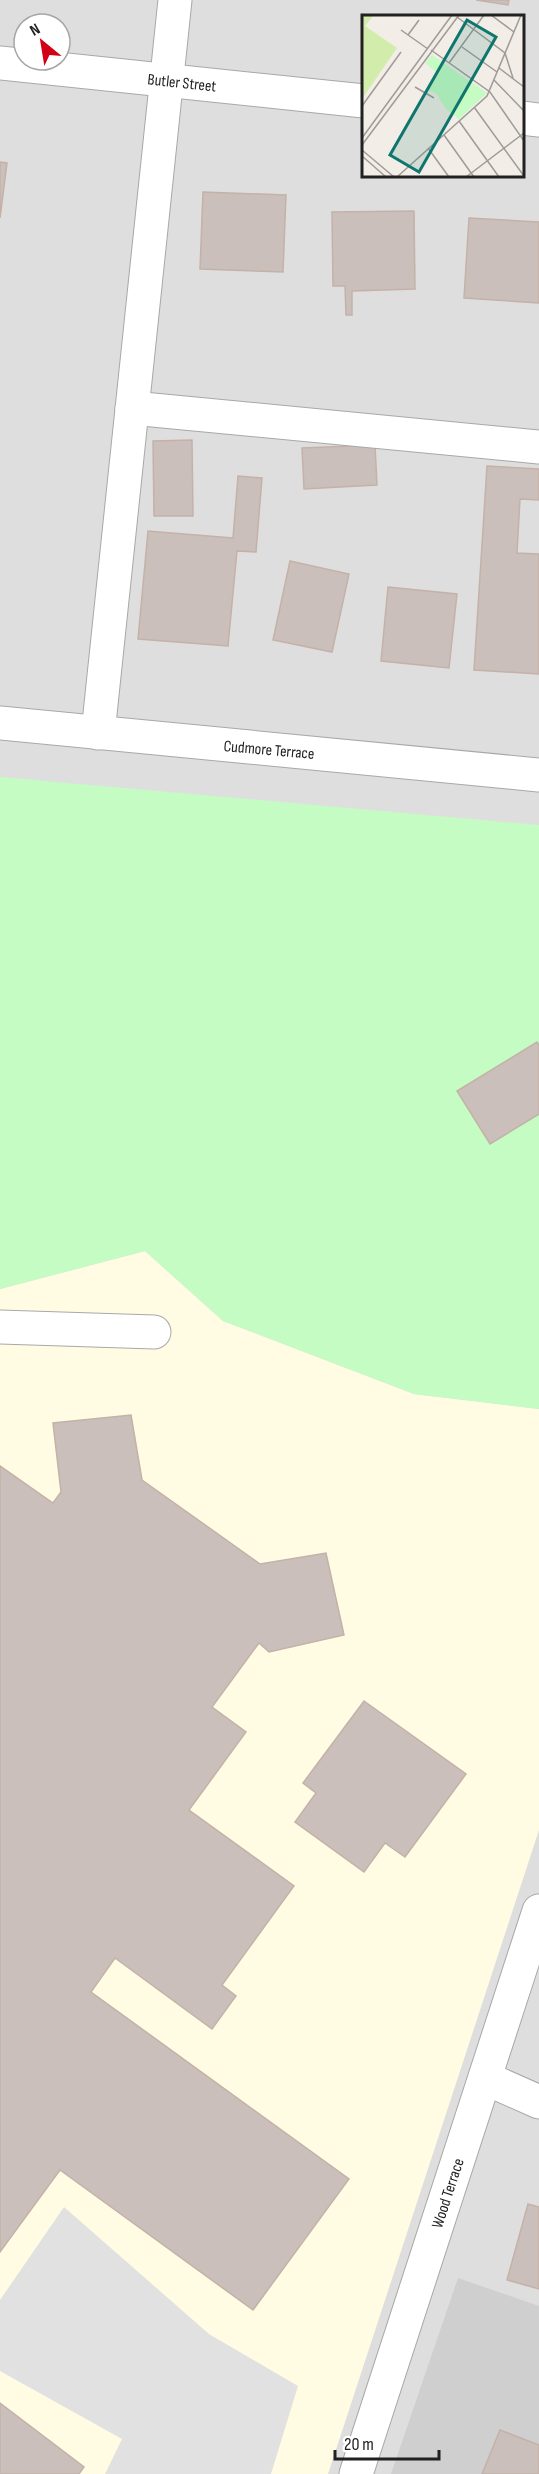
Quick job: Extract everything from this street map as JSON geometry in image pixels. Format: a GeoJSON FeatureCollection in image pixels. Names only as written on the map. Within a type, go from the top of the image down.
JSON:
{"type":"FeatureCollection","features":[{"type":"Feature","properties":{"kind":"street"},"geometry":{"type":"LineString","coordinates":[[98,733],[175,0]]}},
{"type":"Feature","properties":{"kind":"street","name":"Butler Street"},"geometry":{"type":"LineString","coordinates":[[0,63],[362,101]]}},
{"type":"Feature","properties":{"kind":"street"},"geometry":{"type":"LineString","coordinates":[[524,118],[539,120]]}},
{"type":"Feature","properties":{"kind":"street"},"geometry":{"type":"LineString","coordinates":[[132,408],[539,447]]}},
{"type":"Feature","properties":{"kind":"street","name":"Cudmore Terrace"},"geometry":{"type":"LineString","coordinates":[[0,723],[539,775]]}},
{"type":"Feature","properties":{"kind":"street"},"geometry":{"type":"LineString","coordinates":[[0,1327],[154,1332]]}},
{"type":"Feature","properties":{"kind":"street","name":"Wood Terrace"},"geometry":{"type":"LineString","coordinates":[[356,2474],[539,1911]]}},
{"type":"Feature","properties":{"kind":"street"},"geometry":{"type":"LineString","coordinates":[[484,2078],[539,2102]]}},
{"type":"Feature","properties":{"kind":"shaded area"},"geometry":{"type":"Polygon","coordinates":[[[0,0],[539,0],[539,2474],[0,2474],[0,0]]]}},
{"type":"Feature","properties":{"kind":"shaded area"},"geometry":{"type":"Polygon","coordinates":[[[145,1251],[223,1321],[414,1394],[539,1409],[539,1830],[328,2474],[0,2474],[0,1289],[145,1251]]]}},
{"type":"Feature","properties":{"kind":"shaded area"},"geometry":{"type":"Polygon","coordinates":[[[64,2207],[209,2334],[298,2386],[271,2474],[105,2474],[122,2439],[0,2371],[0,2300],[64,2207]]]}},
{"type":"Feature","properties":{"kind":"shaded area"},"geometry":{"type":"Polygon","coordinates":[[[458,2278],[539,2306],[539,2474],[391,2474],[458,2278]]]}},
{"type":"Feature","properties":{"kind":"green space"},"geometry":{"type":"Polygon","coordinates":[[[0,777],[539,825],[539,1409],[414,1394],[223,1321],[145,1251],[0,1289],[0,777]]]}},
{"type":"Feature","properties":{"kind":"building"},"geometry":{"type":"Polygon","coordinates":[[[476,0],[509,0],[508,5],[476,0]]]}},
{"type":"Feature","properties":{"kind":"building"},"geometry":{"type":"Polygon","coordinates":[[[0,162],[7,163],[0,218],[0,162]]]}},
{"type":"Feature","properties":{"kind":"building"},"geometry":{"type":"Polygon","coordinates":[[[203,192],[286,195],[283,272],[200,269],[203,192]]]}},
{"type":"Feature","properties":{"kind":"building"},"geometry":{"type":"Polygon","coordinates":[[[414,211],[415,289],[352,291],[352,315],[346,315],[345,286],[333,286],[332,212],[414,211]]]}},
{"type":"Feature","properties":{"kind":"building"},"geometry":{"type":"Polygon","coordinates":[[[469,218],[539,222],[539,303],[464,298],[469,218]]]}},
{"type":"Feature","properties":{"kind":"building"},"geometry":{"type":"Polygon","coordinates":[[[192,440],[193,516],[154,516],[153,441],[192,440]]]}},
{"type":"Feature","properties":{"kind":"building"},"geometry":{"type":"Polygon","coordinates":[[[375,445],[377,485],[304,489],[302,448],[375,445]]]}},
{"type":"Feature","properties":{"kind":"building"},"geometry":{"type":"Polygon","coordinates":[[[487,466],[539,469],[539,500],[520,499],[517,553],[539,554],[539,674],[474,670],[487,466]]]}},
{"type":"Feature","properties":{"kind":"building"},"geometry":{"type":"Polygon","coordinates":[[[238,476],[262,478],[256,552],[237,551],[228,646],[138,639],[148,531],[233,538],[238,476]]]}},
{"type":"Feature","properties":{"kind":"building"},"geometry":{"type":"Polygon","coordinates":[[[290,561],[349,574],[332,652],[273,640],[290,561]]]}},
{"type":"Feature","properties":{"kind":"building"},"geometry":{"type":"Polygon","coordinates":[[[388,587],[457,594],[449,668],[381,661],[388,587]]]}},
{"type":"Feature","properties":{"kind":"building"},"geometry":{"type":"Polygon","coordinates":[[[537,1042],[539,1045],[539,1114],[490,1144],[457,1091],[537,1042]]]}},
{"type":"Feature","properties":{"kind":"building"},"geometry":{"type":"Polygon","coordinates":[[[131,1415],[142,1480],[260,1564],[326,1553],[344,1635],[269,1652],[259,1643],[212,1707],[246,1732],[189,1810],[294,1886],[222,1985],[236,1996],[212,2029],[115,1958],[91,1992],[349,2179],[253,2310],[60,2170],[0,2252],[0,1466],[53,1503],[61,1492],[53,1423],[131,1415]]]}},
{"type":"Feature","properties":{"kind":"building"},"geometry":{"type":"Polygon","coordinates":[[[364,1701],[466,1774],[405,1857],[385,1843],[364,1872],[295,1822],[316,1793],[303,1783],[364,1701]]]}},
{"type":"Feature","properties":{"kind":"building"},"geometry":{"type":"Polygon","coordinates":[[[528,2204],[539,2207],[539,2289],[507,2280],[528,2204]]]}},
{"type":"Feature","properties":{"kind":"building"},"geometry":{"type":"Polygon","coordinates":[[[0,2403],[84,2467],[79,2474],[0,2474],[0,2403]]]}},
{"type":"Feature","properties":{"kind":"building"},"geometry":{"type":"Polygon","coordinates":[[[500,2430],[539,2445],[539,2474],[482,2474],[500,2430]]]}}]}
